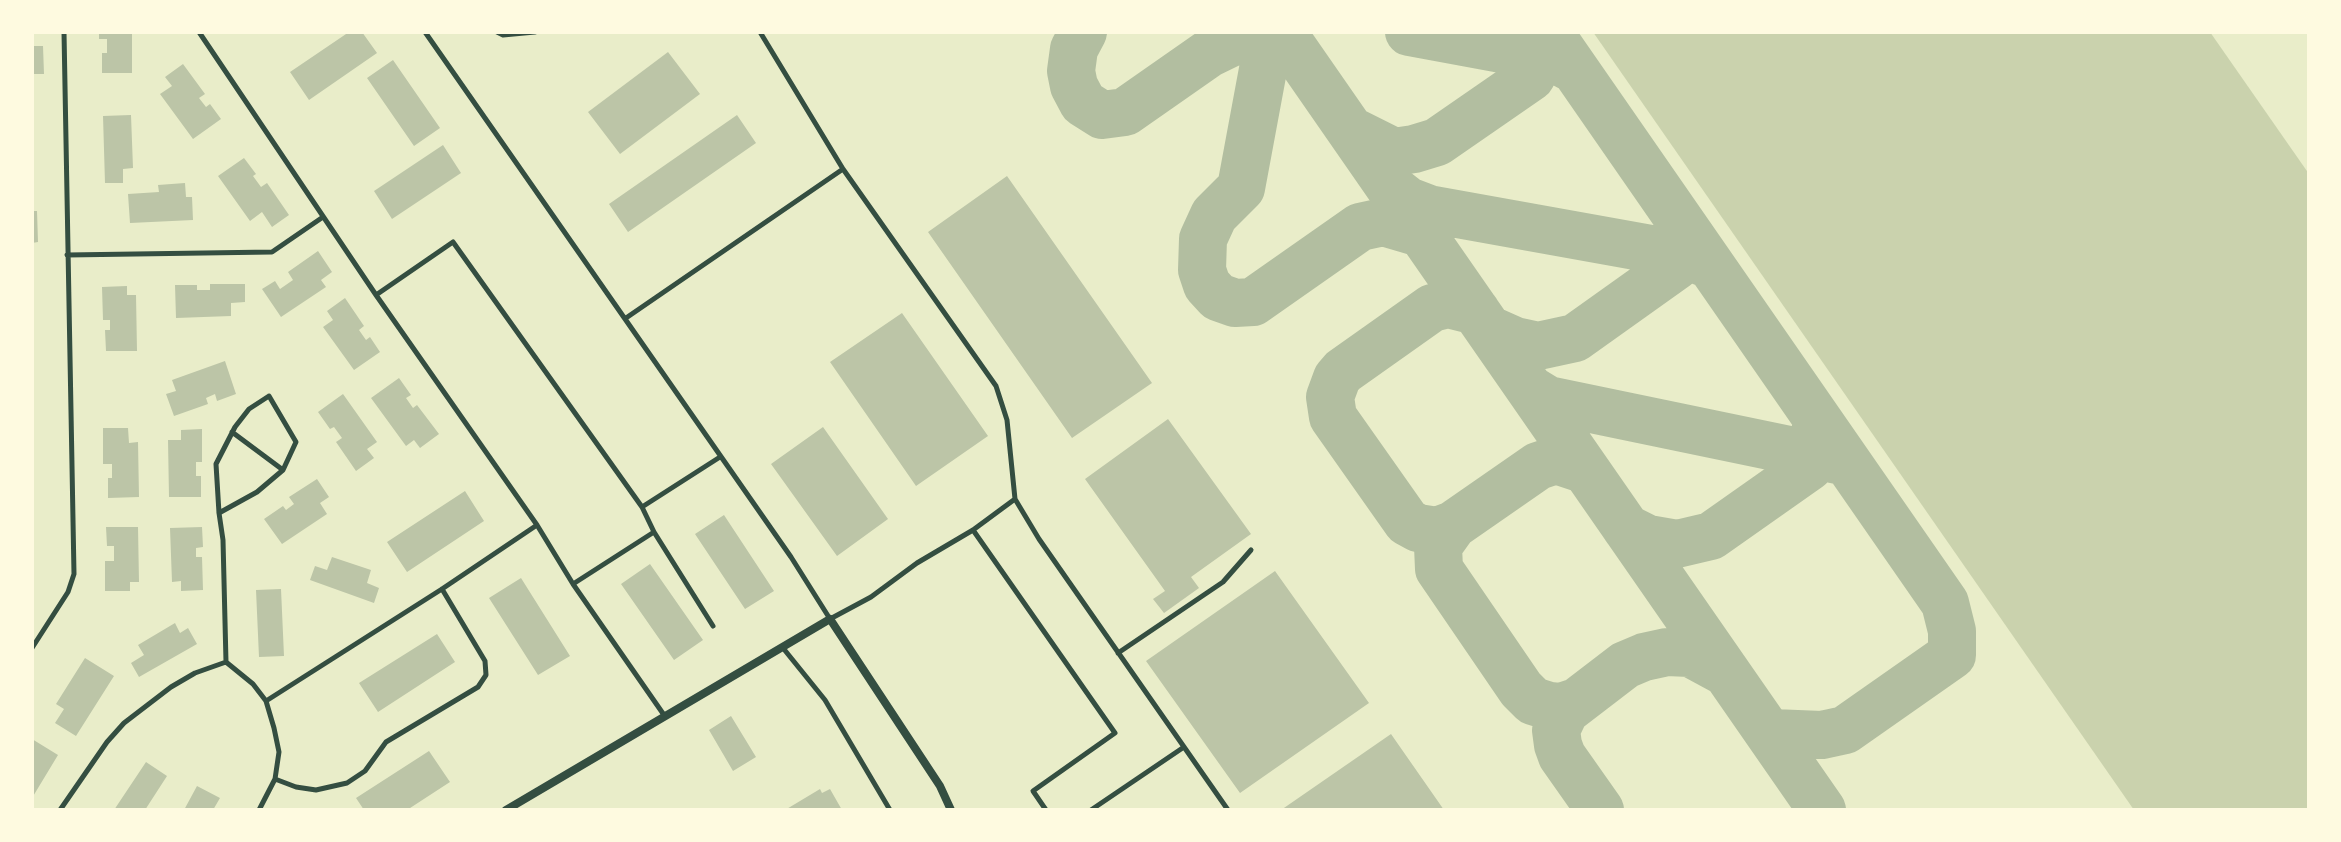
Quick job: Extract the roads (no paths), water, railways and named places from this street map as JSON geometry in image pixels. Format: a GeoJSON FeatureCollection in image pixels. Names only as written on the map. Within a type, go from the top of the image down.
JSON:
{"type":"FeatureCollection","features":[{"type":"Feature","properties":{"kind":"street"},"geometry":{"type":"LineString","coordinates":[[506,810],[830,619],[940,786],[951,810]]}},
{"type":"Feature","properties":{"kind":"lane"},"geometry":{"type":"LineString","coordinates":[[32,648],[68,592],[74,574],[64,32]]}},
{"type":"Feature","properties":{"kind":"lane"},"geometry":{"type":"LineString","coordinates":[[199,32],[664,715]]}},
{"type":"Feature","properties":{"kind":"lane"},"geometry":{"type":"LineString","coordinates":[[425,32],[791,557],[830,619],[871,597],[1015,499]]}},
{"type":"Feature","properties":{"kind":"lane"},"geometry":{"type":"LineString","coordinates":[[497,32],[503,35],[535,32]]}},
{"type":"Feature","properties":{"kind":"lane"},"geometry":{"type":"LineString","coordinates":[[760,32],[843,169],[996,386],[1007,420],[1015,499],[1039,539],[1228,810]]}},
{"type":"Feature","properties":{"kind":"lane"},"geometry":{"type":"LineString","coordinates":[[626,318],[843,169]]}},
{"type":"Feature","properties":{"kind":"lane"},"geometry":{"type":"LineString","coordinates":[[67,255],[272,252],[323,217]]}},
{"type":"Feature","properties":{"kind":"lane"},"geometry":{"type":"LineString","coordinates":[[376,295],[453,242],[642,507],[654,532],[713,626]]}},
{"type":"Feature","properties":{"kind":"lane"},"geometry":{"type":"LineString","coordinates":[[219,513],[257,492],[283,470],[296,442],[269,396],[249,409],[232,432],[216,464],[219,513],[223,540],[226,662],[253,684],[266,701],[279,752],[275,779],[259,810]]}},
{"type":"Feature","properties":{"kind":"lane"},"geometry":{"type":"LineString","coordinates":[[232,432],[283,470]]}},
{"type":"Feature","properties":{"kind":"lane"},"geometry":{"type":"LineString","coordinates":[[642,507],[720,457]]}},
{"type":"Feature","properties":{"kind":"lane"},"geometry":{"type":"LineString","coordinates":[[266,701],[537,525]]}},
{"type":"Feature","properties":{"kind":"lane"},"geometry":{"type":"LineString","coordinates":[[973,530],[1115,733],[1033,791],[1046,810]]}},
{"type":"Feature","properties":{"kind":"lane"},"geometry":{"type":"LineString","coordinates":[[573,584],[654,532]]}},
{"type":"Feature","properties":{"kind":"lane"},"geometry":{"type":"LineString","coordinates":[[1118,653],[1223,582],[1251,550]]}},
{"type":"Feature","properties":{"kind":"lane"},"geometry":{"type":"LineString","coordinates":[[275,779],[316,790],[347,783],[365,771],[386,742],[478,687],[486,675],[485,661],[442,589]]}},
{"type":"Feature","properties":{"kind":"lane"},"geometry":{"type":"LineString","coordinates":[[783,647],[825,700],[890,810]]}},
{"type":"Feature","properties":{"kind":"lane"},"geometry":{"type":"LineString","coordinates":[[60,810],[107,742],[124,723],[171,687],[195,673],[226,662]]}},
{"type":"Feature","properties":{"kind":"lane"},"geometry":{"type":"LineString","coordinates":[[1091,810],[1184,747]]}}]}
